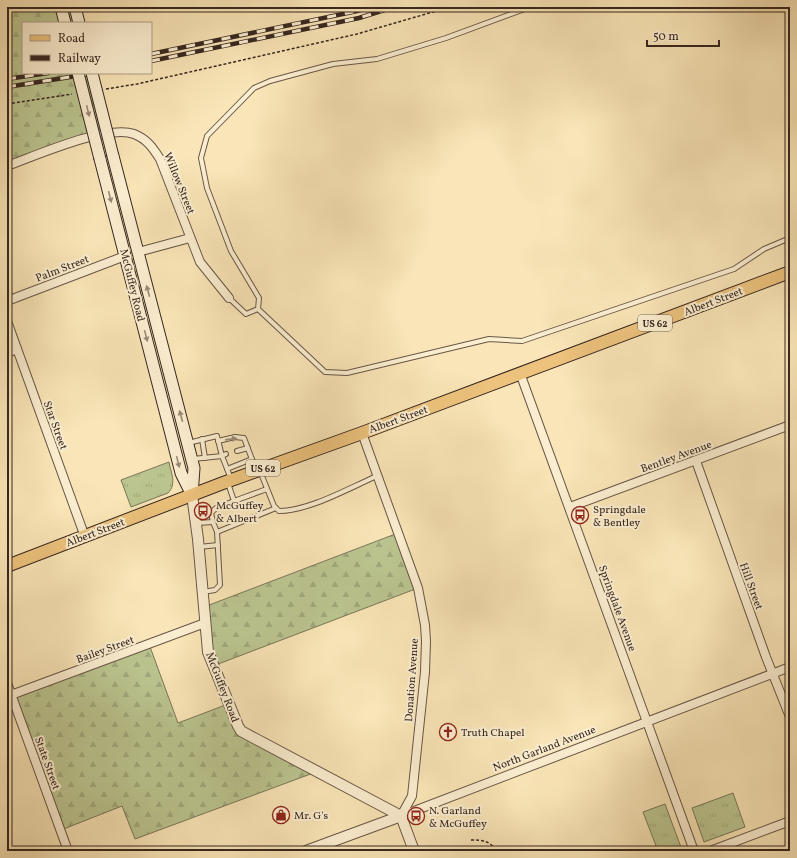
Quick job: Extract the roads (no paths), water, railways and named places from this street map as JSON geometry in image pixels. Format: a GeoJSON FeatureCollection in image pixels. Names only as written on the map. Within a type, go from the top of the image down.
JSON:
{"type":"FeatureCollection","features":[{"type":"Feature","properties":{"kind":"main road"},"geometry":{"type":"LineString","coordinates":[[61,7],[65,22]]}},
{"type":"Feature","properties":{"kind":"main road"},"geometry":{"type":"LineString","coordinates":[[75,7],[79,22]]}},
{"type":"Feature","properties":{"kind":"main road","name":"McGuffey Road"},"geometry":{"type":"LineString","coordinates":[[78,74],[181,473],[192,496]]}},
{"type":"Feature","properties":{"kind":"main road","name":"McGuffey Road"},"geometry":{"type":"LineString","coordinates":[[92,74],[194,468],[192,496]]}},
{"type":"Feature","properties":{"kind":"main road","name":"Albert Street"},"geometry":{"type":"LineString","coordinates":[[7,566],[192,496],[229,476],[258,470],[790,272]]}},
{"type":"Feature","properties":{"kind":"street","name":"Willow Street"},"geometry":{"type":"LineString","coordinates":[[7,166],[77,140],[120,131],[134,134],[144,139],[153,147],[160,159],[200,262],[229,298]]}},
{"type":"Feature","properties":{"kind":"street"},"geometry":{"type":"LineString","coordinates":[[138,252],[190,238]]}},
{"type":"Feature","properties":{"kind":"street","name":"Palm Street"},"geometry":{"type":"LineString","coordinates":[[7,301],[125,256]]}},
{"type":"Feature","properties":{"kind":"street","name":"Star Street"},"geometry":{"type":"LineString","coordinates":[[7,321],[84,537]]}},
{"type":"Feature","properties":{"kind":"street"},"geometry":{"type":"LineString","coordinates":[[7,352],[17,349]]}},
{"type":"Feature","properties":{"kind":"street","name":"Springdale Avenue"},"geometry":{"type":"LineString","coordinates":[[520,373],[694,851]]}},
{"type":"Feature","properties":{"kind":"street","name":"Bentley Avenue"},"geometry":{"type":"LineString","coordinates":[[570,507],[790,425]]}},
{"type":"Feature","properties":{"kind":"street","name":"Donation Avenue"},"geometry":{"type":"LineString","coordinates":[[362,432],[418,588],[425,625],[426,641],[424,672],[412,796],[401,816]]}},
{"type":"Feature","properties":{"kind":"street","name":"Hill Street"},"geometry":{"type":"LineString","coordinates":[[696,461],[790,717]]}},
{"type":"Feature","properties":{"kind":"street","name":"McGuffey Road"},"geometry":{"type":"LineString","coordinates":[[192,496],[199,547],[208,652],[241,731],[401,816]]}},
{"type":"Feature","properties":{"kind":"street","name":"Bailey Street"},"geometry":{"type":"LineString","coordinates":[[11,695],[205,623]]}},
{"type":"Feature","properties":{"kind":"street","name":"North Garland Avenue"},"geometry":{"type":"LineString","coordinates":[[306,851],[790,668]]}},
{"type":"Feature","properties":{"kind":"street","name":"State Street"},"geometry":{"type":"LineString","coordinates":[[7,683],[68,851]]}},
{"type":"Feature","properties":{"kind":"street"},"geometry":{"type":"LineString","coordinates":[[401,816],[414,851]]}},
{"type":"Feature","properties":{"kind":"street"},"geometry":{"type":"LineString","coordinates":[[710,851],[790,821]]}},
{"type":"Feature","properties":{"kind":"lane"},"geometry":{"type":"LineString","coordinates":[[530,7],[446,38],[377,59],[333,64],[270,81],[254,88],[207,136],[200,158],[207,188],[231,251],[258,298],[258,309],[326,372],[347,373],[488,339],[522,341],[734,269],[764,249],[790,238]]}},
{"type":"Feature","properties":{"kind":"lane"},"geometry":{"type":"LineString","coordinates":[[229,298],[246,314],[258,309]]}},
{"type":"Feature","properties":{"kind":"lane"},"geometry":{"type":"LineString","coordinates":[[188,443],[217,436],[224,455],[234,501]]}},
{"type":"Feature","properties":{"kind":"lane"},"geometry":{"type":"LineString","coordinates":[[218,441],[235,437],[244,438],[252,459],[276,508],[279,510],[288,511],[307,507],[377,476]]}},
{"type":"Feature","properties":{"kind":"lane"},"geometry":{"type":"LineString","coordinates":[[202,439],[205,458]]}},
{"type":"Feature","properties":{"kind":"lane"},"geometry":{"type":"LineString","coordinates":[[237,451],[248,448]]}},
{"type":"Feature","properties":{"kind":"lane"},"geometry":{"type":"LineString","coordinates":[[192,460],[224,455]]}},
{"type":"Feature","properties":{"kind":"lane"},"geometry":{"type":"LineString","coordinates":[[229,476],[252,459]]}},
{"type":"Feature","properties":{"kind":"lane"},"geometry":{"type":"LineString","coordinates":[[203,592],[215,590],[220,585],[217,532],[211,513],[216,508],[267,489]]}},
{"type":"Feature","properties":{"kind":"lane"},"geometry":{"type":"LineString","coordinates":[[217,532],[276,508]]}},
{"type":"Feature","properties":{"kind":"lane"},"geometry":{"type":"LineString","coordinates":[[196,523],[213,522]]}},
{"type":"Feature","properties":{"kind":"lane"},"geometry":{"type":"LineString","coordinates":[[199,547],[218,545]]}},
{"type":"Feature","properties":{"kind":"waterway"},"geometry":{"type":"LineString","coordinates":[[7,11],[28,7]]}},
{"type":"Feature","properties":{"kind":"railway"},"geometry":{"type":"LineString","coordinates":[[152,54],[370,7]]}},
{"type":"Feature","properties":{"kind":"railway"},"geometry":{"type":"LineString","coordinates":[[152,61],[359,18],[394,7]]}},
{"type":"Feature","properties":{"kind":"railway"},"geometry":{"type":"LineString","coordinates":[[7,79],[41,74]]}},
{"type":"Feature","properties":{"kind":"railway"},"geometry":{"type":"LineString","coordinates":[[7,87],[89,74]]}},
{"type":"Feature","properties":{"kind":"place","name":"McGuffey & Albert"},"geometry":{"type":"Point","coordinates":[203,511]}},
{"type":"Feature","properties":{"kind":"place","name":"Springdale & Bentley"},"geometry":{"type":"Point","coordinates":[580,515]}},
{"type":"Feature","properties":{"kind":"place","name":"Truth Chapel"},"geometry":{"type":"Point","coordinates":[448,732]}},
{"type":"Feature","properties":{"kind":"place","name":"Mr. G's"},"geometry":{"type":"Point","coordinates":[281,815]}},
{"type":"Feature","properties":{"kind":"place","name":"N. Garland & McGuffey"},"geometry":{"type":"Point","coordinates":[416,816]}}]}
